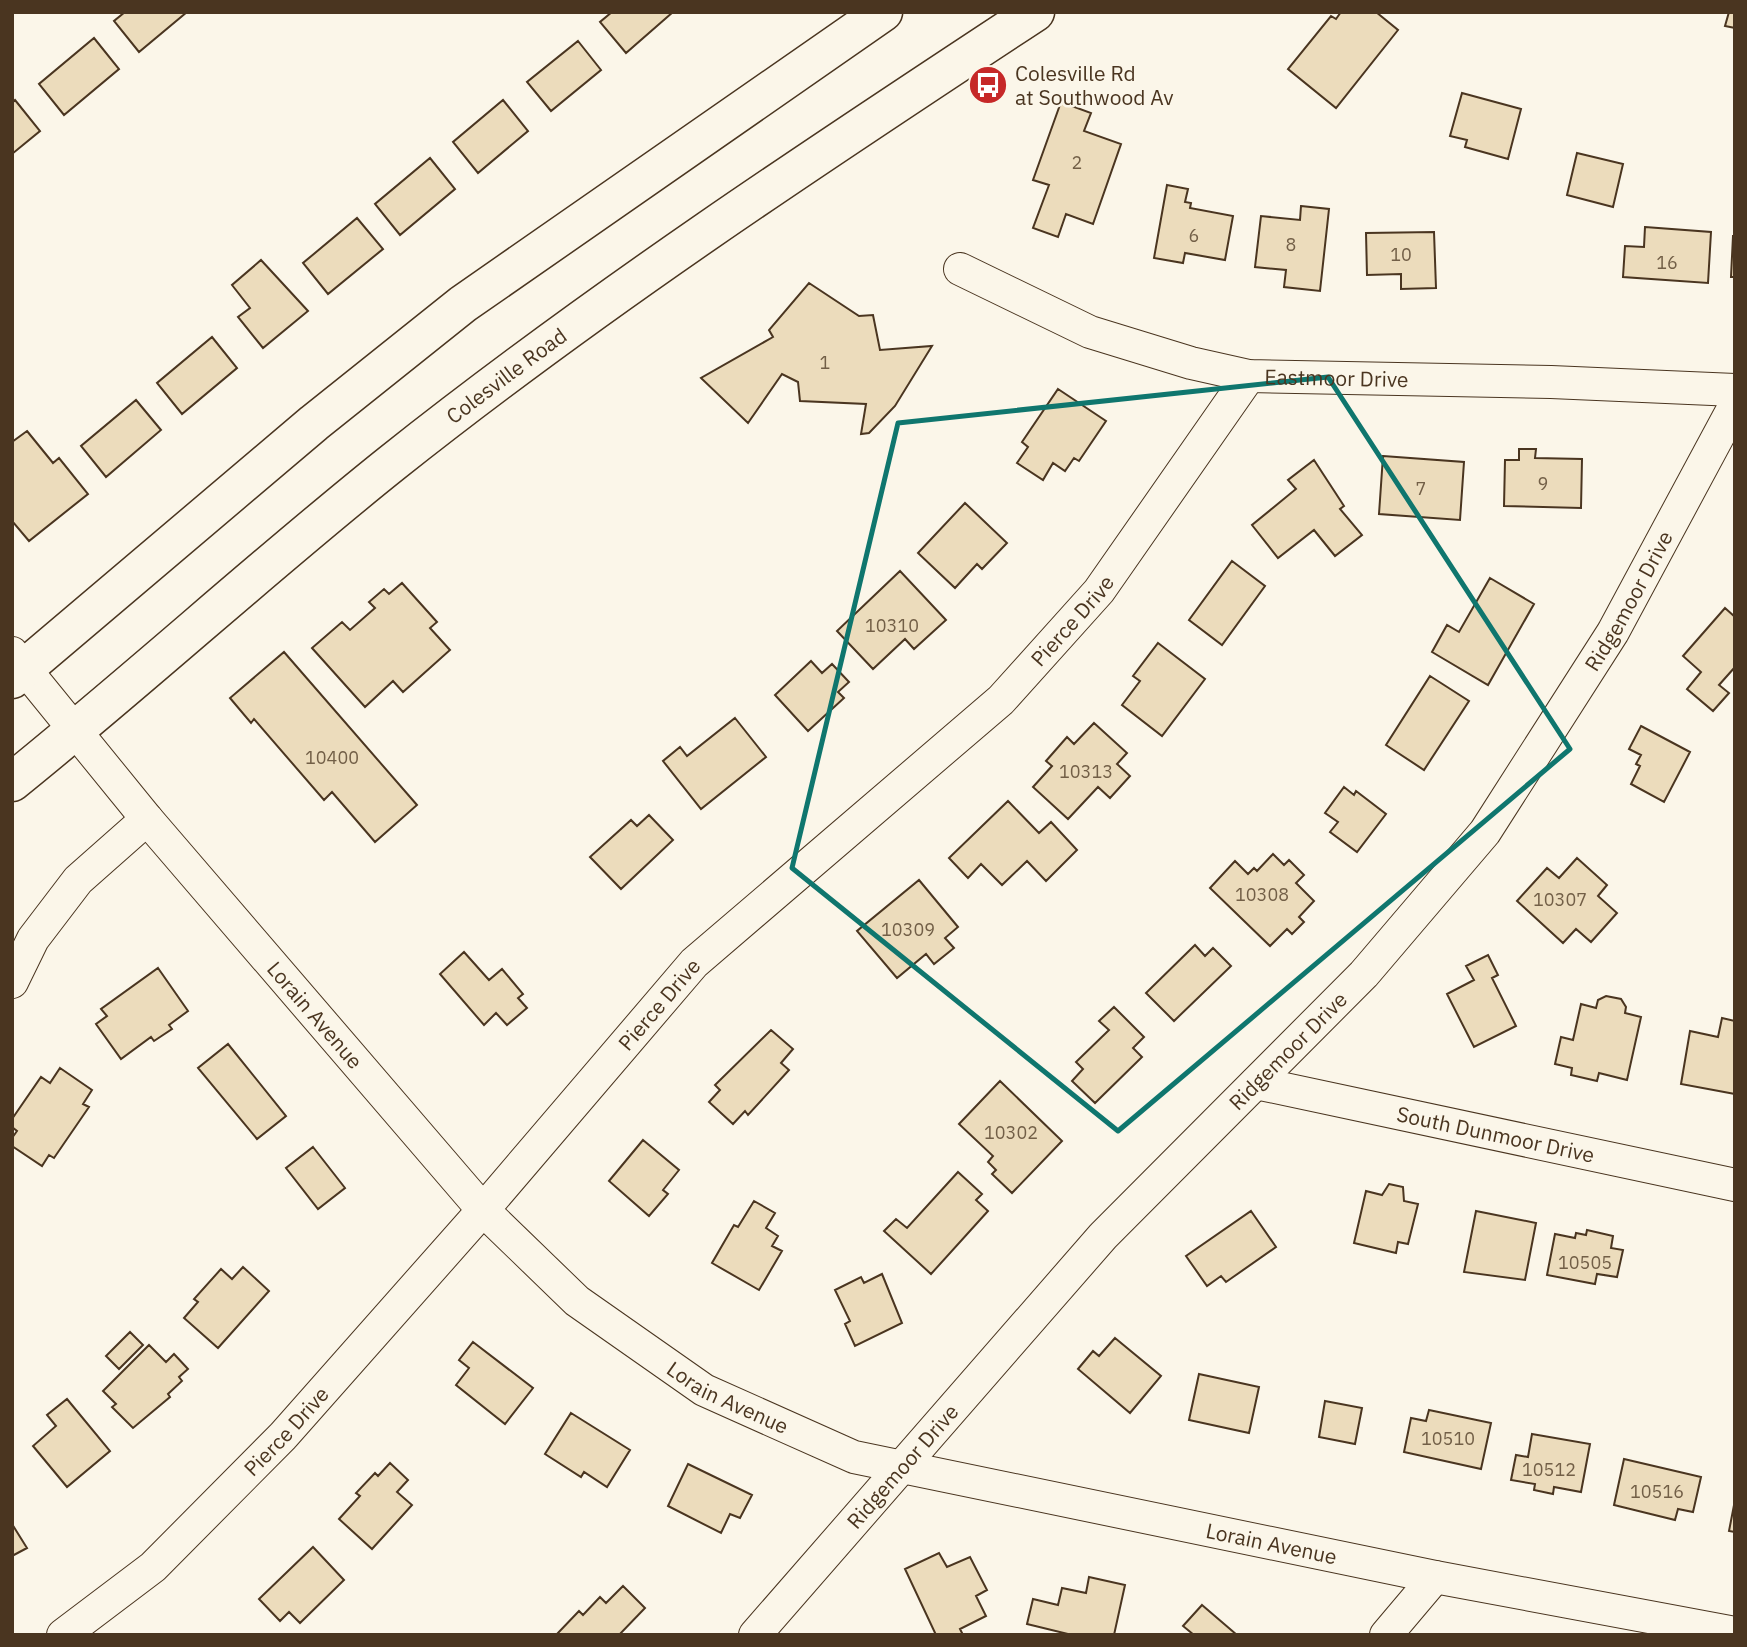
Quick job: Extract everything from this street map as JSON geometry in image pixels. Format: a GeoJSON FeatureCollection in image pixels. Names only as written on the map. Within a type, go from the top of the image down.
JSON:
{"type":"FeatureCollection","features":[{"type":"Feature","properties":{"kind":"highway"},"geometry":{"type":"LineString","coordinates":[[16,667],[463,304],[883,12]]}},
{"type":"Feature","properties":{"kind":"highway","name":"Colesville Road"},"geometry":{"type":"LineString","coordinates":[[12,782],[75,732],[392,463],[694,240],[1035,12]]}},
{"type":"Feature","properties":{"kind":"street","name":"Eastmoor Drive"},"geometry":{"type":"LineString","coordinates":[[960,269],[1090,332],[1191,363],[1249,376],[1551,382],[1735,390]]}},
{"type":"Feature","properties":{"kind":"street","name":"Pierce Drive"},"geometry":{"type":"LineString","coordinates":[[64,1635],[153,1567],[283,1436],[483,1210],[694,963],[1001,700],[1051,647],[1098,591],[1249,376]]}},
{"type":"Feature","properties":{"kind":"street","name":"Ridgemoor Drive"},"geometry":{"type":"LineString","coordinates":[[755,1635],[1103,1236],[1364,974],[1485,832],[1613,632],[1735,405]]}},
{"type":"Feature","properties":{"kind":"street","name":"Lorain Avenue"},"geometry":{"type":"LineString","coordinates":[[16,667],[75,732],[146,819],[483,1210],[577,1301],[704,1390],[854,1457],[1435,1577],[1735,1633]]}},
{"type":"Feature","properties":{"kind":"street"},"geometry":{"type":"LineString","coordinates":[[12,982],[33,939],[78,880],[146,819]]}},
{"type":"Feature","properties":{"kind":"street","name":"South Dunmoor Drive"},"geometry":{"type":"LineString","coordinates":[[1256,1083],[1735,1185]]}},
{"type":"Feature","properties":{"kind":"street"},"geometry":{"type":"LineString","coordinates":[[1386,1635],[1435,1577]]}},
{"type":"Feature","properties":{"kind":"highlighted area"},"geometry":{"type":"Polygon","coordinates":[[[1328,377],[1570,749],[1118,1131],[792,868],[898,423],[1328,377]]]}},
{"type":"Feature","properties":{"kind":"building"},"geometry":{"type":"Polygon","coordinates":[[[125,12],[187,12],[139,52],[114,21],[125,12]]]}},
{"type":"Feature","properties":{"kind":"building"},"geometry":{"type":"Polygon","coordinates":[[[612,12],[673,12],[626,53],[600,22],[612,12]]]}},
{"type":"Feature","properties":{"kind":"building"},"geometry":{"type":"Polygon","coordinates":[[[1341,12],[1376,12],[1398,30],[1336,108],[1288,69],[1331,16],[1336,19],[1341,12]]]}},
{"type":"Feature","properties":{"kind":"building"},"geometry":{"type":"Polygon","coordinates":[[[1729,12],[1735,12],[1735,28],[1725,26],[1729,12]]]}},
{"type":"Feature","properties":{"kind":"building"},"geometry":{"type":"Polygon","coordinates":[[[94,38],[119,69],[64,115],[39,84],[94,38]]]}},
{"type":"Feature","properties":{"kind":"building"},"geometry":{"type":"Polygon","coordinates":[[[578,41],[601,70],[551,111],[527,82],[578,41]]]}},
{"type":"Feature","properties":{"kind":"building"},"geometry":{"type":"Polygon","coordinates":[[[1462,93],[1521,109],[1508,159],[1465,147],[1467,140],[1450,136],[1462,93]]]}},
{"type":"Feature","properties":{"kind":"building"},"geometry":{"type":"Polygon","coordinates":[[[15,100],[40,131],[12,154],[12,103],[15,100]]]}},
{"type":"Feature","properties":{"kind":"building"},"geometry":{"type":"Polygon","coordinates":[[[503,100],[528,131],[478,173],[453,142],[503,100]]]}},
{"type":"Feature","properties":{"kind":"building"},"geometry":{"type":"Polygon","coordinates":[[[1061,102],[1091,113],[1084,131],[1121,144],[1093,224],[1066,214],[1058,237],[1033,228],[1049,185],[1033,180],[1061,102]]]}},
{"type":"Feature","properties":{"kind":"building"},"geometry":{"type":"Polygon","coordinates":[[[1577,153],[1623,164],[1613,207],[1567,195],[1577,153]]]}},
{"type":"Feature","properties":{"kind":"building"},"geometry":{"type":"Polygon","coordinates":[[[430,158],[455,189],[400,235],[375,204],[430,158]]]}},
{"type":"Feature","properties":{"kind":"building"},"geometry":{"type":"Polygon","coordinates":[[[1167,185],[1188,189],[1185,202],[1191,203],[1190,208],[1233,216],[1225,260],[1185,253],[1183,263],[1154,258],[1167,185]]]}},
{"type":"Feature","properties":{"kind":"building"},"geometry":{"type":"Polygon","coordinates":[[[1301,206],[1329,209],[1320,291],[1284,287],[1286,270],[1255,267],[1261,216],[1300,220],[1301,206]]]}},
{"type":"Feature","properties":{"kind":"building"},"geometry":{"type":"Polygon","coordinates":[[[357,218],[383,249],[328,294],[303,263],[357,218]]]}},
{"type":"Feature","properties":{"kind":"building"},"geometry":{"type":"Polygon","coordinates":[[[1645,227],[1711,232],[1708,283],[1623,277],[1625,246],[1644,247],[1645,227]]]}},
{"type":"Feature","properties":{"kind":"building"},"geometry":{"type":"Polygon","coordinates":[[[1434,232],[1436,288],[1401,289],[1401,274],[1367,275],[1366,233],[1434,232]]]}},
{"type":"Feature","properties":{"kind":"building"},"geometry":{"type":"Polygon","coordinates":[[[1733,236],[1735,277],[1731,277],[1733,236]]]}},
{"type":"Feature","properties":{"kind":"building"},"geometry":{"type":"Polygon","coordinates":[[[261,260],[308,311],[263,348],[238,317],[250,308],[232,285],[261,260]]]}},
{"type":"Feature","properties":{"kind":"building"},"geometry":{"type":"Polygon","coordinates":[[[809,283],[859,316],[873,315],[880,350],[932,346],[895,406],[869,433],[861,434],[866,404],[800,401],[798,382],[782,374],[748,423],[701,378],[773,337],[769,330],[809,283]]]}},
{"type":"Feature","properties":{"kind":"building"},"geometry":{"type":"Polygon","coordinates":[[[212,337],[237,368],[182,414],[157,383],[212,337]]]}},
{"type":"Feature","properties":{"kind":"building"},"geometry":{"type":"Polygon","coordinates":[[[1058,389],[1106,421],[1079,461],[1074,458],[1065,471],[1053,463],[1043,480],[1017,463],[1028,447],[1022,442],[1058,389]]]}},
{"type":"Feature","properties":{"kind":"building"},"geometry":{"type":"Polygon","coordinates":[[[136,400],[161,430],[106,477],[81,446],[136,400]]]}},
{"type":"Feature","properties":{"kind":"building"},"geometry":{"type":"Polygon","coordinates":[[[27,431],[53,463],[59,458],[88,494],[29,541],[12,521],[12,442],[27,431]]]}},
{"type":"Feature","properties":{"kind":"building"},"geometry":{"type":"Polygon","coordinates":[[[1519,449],[1536,449],[1535,458],[1582,459],[1581,508],[1504,506],[1505,460],[1519,460],[1519,449]]]}},
{"type":"Feature","properties":{"kind":"building"},"geometry":{"type":"Polygon","coordinates":[[[1383,456],[1464,462],[1460,520],[1379,514],[1383,456]]]}},
{"type":"Feature","properties":{"kind":"building"},"geometry":{"type":"Polygon","coordinates":[[[1314,460],[1344,506],[1340,509],[1362,535],[1335,556],[1314,530],[1278,558],[1252,525],[1296,489],[1288,480],[1314,460]]]}},
{"type":"Feature","properties":{"kind":"building"},"geometry":{"type":"Polygon","coordinates":[[[965,503],[1007,543],[982,569],[977,564],[955,588],[918,553],[965,503]]]}},
{"type":"Feature","properties":{"kind":"building"},"geometry":{"type":"Polygon","coordinates":[[[1232,561],[1265,586],[1222,645],[1189,620],[1232,561]]]}},
{"type":"Feature","properties":{"kind":"building"},"geometry":{"type":"Polygon","coordinates":[[[900,571],[946,620],[914,649],[905,639],[873,669],[837,631],[900,571]]]}},
{"type":"Feature","properties":{"kind":"building"},"geometry":{"type":"Polygon","coordinates":[[[1490,578],[1534,604],[1488,685],[1432,652],[1447,625],[1459,632],[1490,578]]]}},
{"type":"Feature","properties":{"kind":"building"},"geometry":{"type":"Polygon","coordinates":[[[402,583],[437,622],[430,628],[450,650],[403,692],[393,681],[365,707],[312,648],[342,622],[350,630],[375,608],[369,602],[384,589],[389,594],[402,583]]]}},
{"type":"Feature","properties":{"kind":"building"},"geometry":{"type":"Polygon","coordinates":[[[1725,608],[1735,617],[1735,667],[1719,685],[1729,693],[1713,711],[1687,689],[1701,672],[1683,656],[1725,608]]]}},
{"type":"Feature","properties":{"kind":"building"},"geometry":{"type":"Polygon","coordinates":[[[1158,643],[1205,679],[1162,736],[1122,705],[1140,681],[1133,676],[1158,643]]]}},
{"type":"Feature","properties":{"kind":"building"},"geometry":{"type":"Polygon","coordinates":[[[284,652],[417,805],[375,842],[332,792],[324,800],[254,719],[251,723],[230,698],[284,652]]]}},
{"type":"Feature","properties":{"kind":"building"},"geometry":{"type":"Polygon","coordinates":[[[811,661],[822,673],[832,664],[849,682],[838,692],[844,698],[808,731],[775,695],[811,661]]]}},
{"type":"Feature","properties":{"kind":"building"},"geometry":{"type":"Polygon","coordinates":[[[1430,676],[1469,701],[1424,770],[1386,745],[1430,676]]]}},
{"type":"Feature","properties":{"kind":"building"},"geometry":{"type":"Polygon","coordinates":[[[735,718],[766,757],[701,809],[663,761],[680,747],[687,756],[735,718]]]}},
{"type":"Feature","properties":{"kind":"building"},"geometry":{"type":"Polygon","coordinates":[[[1094,723],[1127,753],[1117,764],[1130,776],[1110,798],[1098,787],[1068,819],[1033,787],[1052,766],[1046,761],[1067,737],[1074,744],[1094,723]]]}},
{"type":"Feature","properties":{"kind":"building"},"geometry":{"type":"Polygon","coordinates":[[[1641,726],[1690,752],[1664,802],[1631,784],[1640,766],[1636,764],[1641,755],[1629,749],[1641,726]]]}},
{"type":"Feature","properties":{"kind":"building"},"geometry":{"type":"Polygon","coordinates":[[[1344,787],[1354,795],[1356,791],[1386,814],[1357,852],[1330,832],[1338,822],[1325,813],[1344,787]]]}},
{"type":"Feature","properties":{"kind":"building"},"geometry":{"type":"Polygon","coordinates":[[[1008,801],[1039,833],[1051,822],[1077,850],[1046,881],[1027,861],[1002,885],[981,864],[968,878],[949,858],[1008,801]]]}},
{"type":"Feature","properties":{"kind":"building"},"geometry":{"type":"Polygon","coordinates":[[[649,815],[673,840],[621,889],[590,857],[631,820],[637,826],[649,815]]]}},
{"type":"Feature","properties":{"kind":"building"},"geometry":{"type":"Polygon","coordinates":[[[1273,854],[1284,865],[1289,860],[1304,875],[1296,883],[1314,901],[1299,917],[1304,922],[1292,934],[1287,929],[1270,946],[1210,888],[1235,861],[1248,874],[1254,868],[1257,871],[1273,854]]]}},
{"type":"Feature","properties":{"kind":"building"},"geometry":{"type":"Polygon","coordinates":[[[1577,858],[1607,885],[1598,896],[1617,913],[1591,942],[1576,929],[1563,943],[1517,901],[1547,868],[1559,878],[1577,858]]]}},
{"type":"Feature","properties":{"kind":"building"},"geometry":{"type":"Polygon","coordinates":[[[919,880],[958,927],[945,938],[954,948],[934,964],[926,954],[897,978],[857,931],[919,880]]]}},
{"type":"Feature","properties":{"kind":"building"},"geometry":{"type":"Polygon","coordinates":[[[1195,945],[1205,956],[1213,948],[1231,966],[1174,1021],[1146,993],[1195,945]]]}},
{"type":"Feature","properties":{"kind":"building"},"geometry":{"type":"Polygon","coordinates":[[[464,952],[489,980],[502,969],[523,994],[518,998],[527,1008],[507,1025],[496,1013],[484,1025],[440,974],[464,952]]]}},
{"type":"Feature","properties":{"kind":"building"},"geometry":{"type":"Polygon","coordinates":[[[1488,955],[1498,975],[1492,978],[1516,1026],[1474,1047],[1447,994],[1474,980],[1466,966],[1488,955]]]}},
{"type":"Feature","properties":{"kind":"building"},"geometry":{"type":"Polygon","coordinates":[[[158,968],[188,1011],[169,1025],[172,1029],[154,1041],[151,1037],[121,1059],[96,1024],[107,1016],[101,1009],[158,968]]]}},
{"type":"Feature","properties":{"kind":"building"},"geometry":{"type":"Polygon","coordinates":[[[1606,996],[1621,999],[1626,1007],[1625,1013],[1641,1017],[1627,1080],[1599,1073],[1597,1081],[1571,1075],[1572,1068],[1555,1064],[1561,1037],[1573,1040],[1581,1004],[1596,1008],[1598,1000],[1606,996]]]}},
{"type":"Feature","properties":{"kind":"building"},"geometry":{"type":"Polygon","coordinates":[[[1114,1007],[1144,1037],[1133,1048],[1142,1057],[1095,1103],[1072,1081],[1083,1069],[1076,1062],[1109,1030],[1099,1021],[1114,1007]]]}},
{"type":"Feature","properties":{"kind":"building"},"geometry":{"type":"Polygon","coordinates":[[[1722,1018],[1735,1021],[1735,1094],[1681,1084],[1690,1031],[1718,1037],[1722,1018]]]}},
{"type":"Feature","properties":{"kind":"building"},"geometry":{"type":"Polygon","coordinates":[[[771,1030],[793,1049],[781,1063],[789,1070],[748,1115],[745,1111],[733,1124],[709,1102],[720,1090],[715,1085],[771,1030]]]}},
{"type":"Feature","properties":{"kind":"building"},"geometry":{"type":"Polygon","coordinates":[[[228,1044],[286,1116],[257,1139],[198,1068],[228,1044]]]}},
{"type":"Feature","properties":{"kind":"building"},"geometry":{"type":"Polygon","coordinates":[[[60,1068],[92,1090],[83,1104],[89,1107],[54,1158],[49,1155],[42,1166],[12,1146],[12,1138],[17,1131],[12,1127],[12,1119],[41,1077],[50,1083],[60,1068]]]}},
{"type":"Feature","properties":{"kind":"building"},"geometry":{"type":"Polygon","coordinates":[[[1000,1081],[1062,1141],[1012,1193],[992,1174],[996,1170],[988,1162],[993,1156],[959,1124],[1000,1081]]]}},
{"type":"Feature","properties":{"kind":"building"},"geometry":{"type":"Polygon","coordinates":[[[643,1140],[679,1170],[663,1190],[668,1194],[649,1216],[609,1181],[643,1140]]]}},
{"type":"Feature","properties":{"kind":"building"},"geometry":{"type":"Polygon","coordinates":[[[313,1147],[345,1188],[318,1209],[286,1168],[313,1147]]]}},
{"type":"Feature","properties":{"kind":"building"},"geometry":{"type":"Polygon","coordinates":[[[958,1172],[982,1194],[976,1200],[988,1211],[931,1274],[884,1231],[896,1219],[907,1228],[958,1172]]]}},
{"type":"Feature","properties":{"kind":"building"},"geometry":{"type":"Polygon","coordinates":[[[1389,1184],[1403,1187],[1404,1201],[1418,1204],[1408,1244],[1398,1242],[1396,1253],[1354,1243],[1366,1191],[1382,1195],[1389,1184]]]}},
{"type":"Feature","properties":{"kind":"building"},"geometry":{"type":"Polygon","coordinates":[[[754,1201],[775,1213],[766,1228],[778,1236],[772,1246],[782,1251],[759,1290],[712,1263],[734,1225],[738,1227],[754,1201]]]}},
{"type":"Feature","properties":{"kind":"building"},"geometry":{"type":"Polygon","coordinates":[[[1251,1211],[1276,1247],[1226,1282],[1221,1276],[1207,1286],[1186,1256],[1251,1211]]]}},
{"type":"Feature","properties":{"kind":"building"},"geometry":{"type":"Polygon","coordinates":[[[1476,1211],[1536,1223],[1525,1280],[1464,1272],[1476,1211]]]}},
{"type":"Feature","properties":{"kind":"building"},"geometry":{"type":"Polygon","coordinates":[[[1587,1230],[1613,1236],[1611,1248],[1623,1250],[1617,1277],[1597,1274],[1595,1284],[1547,1275],[1555,1234],[1575,1238],[1576,1233],[1586,1235],[1587,1230]]]}},
{"type":"Feature","properties":{"kind":"building"},"geometry":{"type":"Polygon","coordinates":[[[243,1267],[269,1291],[218,1348],[184,1318],[198,1302],[194,1299],[221,1269],[232,1279],[243,1267]]]}},
{"type":"Feature","properties":{"kind":"building"},"geometry":{"type":"Polygon","coordinates":[[[882,1274],[902,1323],[855,1346],[845,1324],[850,1321],[835,1290],[861,1277],[864,1283],[882,1274]]]}},
{"type":"Feature","properties":{"kind":"building"},"geometry":{"type":"Polygon","coordinates":[[[130,1332],[143,1345],[119,1369],[106,1356],[130,1332]]]}},
{"type":"Feature","properties":{"kind":"building"},"geometry":{"type":"Polygon","coordinates":[[[1115,1338],[1161,1376],[1130,1413],[1078,1369],[1093,1351],[1099,1356],[1115,1338]]]}},
{"type":"Feature","properties":{"kind":"building"},"geometry":{"type":"Polygon","coordinates":[[[473,1342],[533,1388],[505,1424],[456,1385],[469,1368],[459,1360],[473,1342]]]}},
{"type":"Feature","properties":{"kind":"building"},"geometry":{"type":"Polygon","coordinates":[[[149,1345],[166,1362],[174,1354],[188,1369],[179,1377],[182,1381],[168,1394],[170,1397],[133,1428],[112,1407],[116,1404],[103,1391],[149,1345]]]}},
{"type":"Feature","properties":{"kind":"building"},"geometry":{"type":"Polygon","coordinates":[[[1199,1374],[1259,1387],[1249,1433],[1189,1420],[1199,1374]]]}},
{"type":"Feature","properties":{"kind":"building"},"geometry":{"type":"Polygon","coordinates":[[[67,1399],[110,1451],[67,1487],[33,1446],[56,1426],[47,1415],[67,1399]]]}},
{"type":"Feature","properties":{"kind":"building"},"geometry":{"type":"Polygon","coordinates":[[[1325,1401],[1362,1408],[1355,1444],[1319,1437],[1325,1401]]]}},
{"type":"Feature","properties":{"kind":"building"},"geometry":{"type":"Polygon","coordinates":[[[1429,1410],[1491,1423],[1481,1469],[1404,1452],[1411,1418],[1426,1421],[1429,1410]]]}},
{"type":"Feature","properties":{"kind":"building"},"geometry":{"type":"Polygon","coordinates":[[[571,1413],[630,1450],[607,1487],[584,1472],[581,1477],[545,1454],[571,1413]]]}},
{"type":"Feature","properties":{"kind":"building"},"geometry":{"type":"Polygon","coordinates":[[[1532,1434],[1590,1444],[1581,1492],[1554,1487],[1553,1494],[1534,1490],[1535,1484],[1511,1480],[1516,1455],[1528,1457],[1532,1434]]]}},
{"type":"Feature","properties":{"kind":"building"},"geometry":{"type":"Polygon","coordinates":[[[1624,1459],[1701,1477],[1693,1512],[1678,1509],[1675,1520],[1614,1505],[1624,1459]]]}},
{"type":"Feature","properties":{"kind":"building"},"geometry":{"type":"Polygon","coordinates":[[[390,1463],[408,1480],[397,1492],[412,1505],[372,1549],[339,1519],[360,1496],[356,1493],[375,1473],[378,1476],[390,1463]]]}},
{"type":"Feature","properties":{"kind":"building"},"geometry":{"type":"Polygon","coordinates":[[[688,1464],[752,1495],[740,1518],[730,1514],[721,1533],[668,1506],[688,1464]]]}},
{"type":"Feature","properties":{"kind":"building"},"geometry":{"type":"Polygon","coordinates":[[[1735,1500],[1735,1532],[1729,1531],[1735,1500]]]}},
{"type":"Feature","properties":{"kind":"building"},"geometry":{"type":"Polygon","coordinates":[[[12,1524],[27,1548],[12,1556],[12,1524]]]}},
{"type":"Feature","properties":{"kind":"building"},"geometry":{"type":"Polygon","coordinates":[[[313,1547],[344,1580],[300,1623],[289,1612],[280,1621],[259,1599],[313,1547]]]}},
{"type":"Feature","properties":{"kind":"building"},"geometry":{"type":"Polygon","coordinates":[[[939,1553],[947,1567],[970,1557],[987,1590],[976,1596],[986,1616],[960,1629],[963,1635],[936,1635],[905,1569],[939,1553]]]}},
{"type":"Feature","properties":{"kind":"building"},"geometry":{"type":"Polygon","coordinates":[[[1089,1577],[1125,1585],[1114,1635],[1072,1635],[1027,1624],[1033,1599],[1058,1605],[1062,1588],[1086,1593],[1089,1577]]]}},
{"type":"Feature","properties":{"kind":"building"},"geometry":{"type":"Polygon","coordinates":[[[623,1586],[645,1608],[619,1635],[556,1635],[579,1611],[583,1615],[600,1597],[606,1603],[623,1586]]]}},
{"type":"Feature","properties":{"kind":"building"},"geometry":{"type":"Polygon","coordinates":[[[1202,1605],[1237,1635],[1194,1635],[1183,1626],[1202,1605]]]}},
{"type":"Feature","properties":{"kind":"place","name":"Colesville Rd at Southwood Av"},"geometry":{"type":"Point","coordinates":[988,85]}}]}
